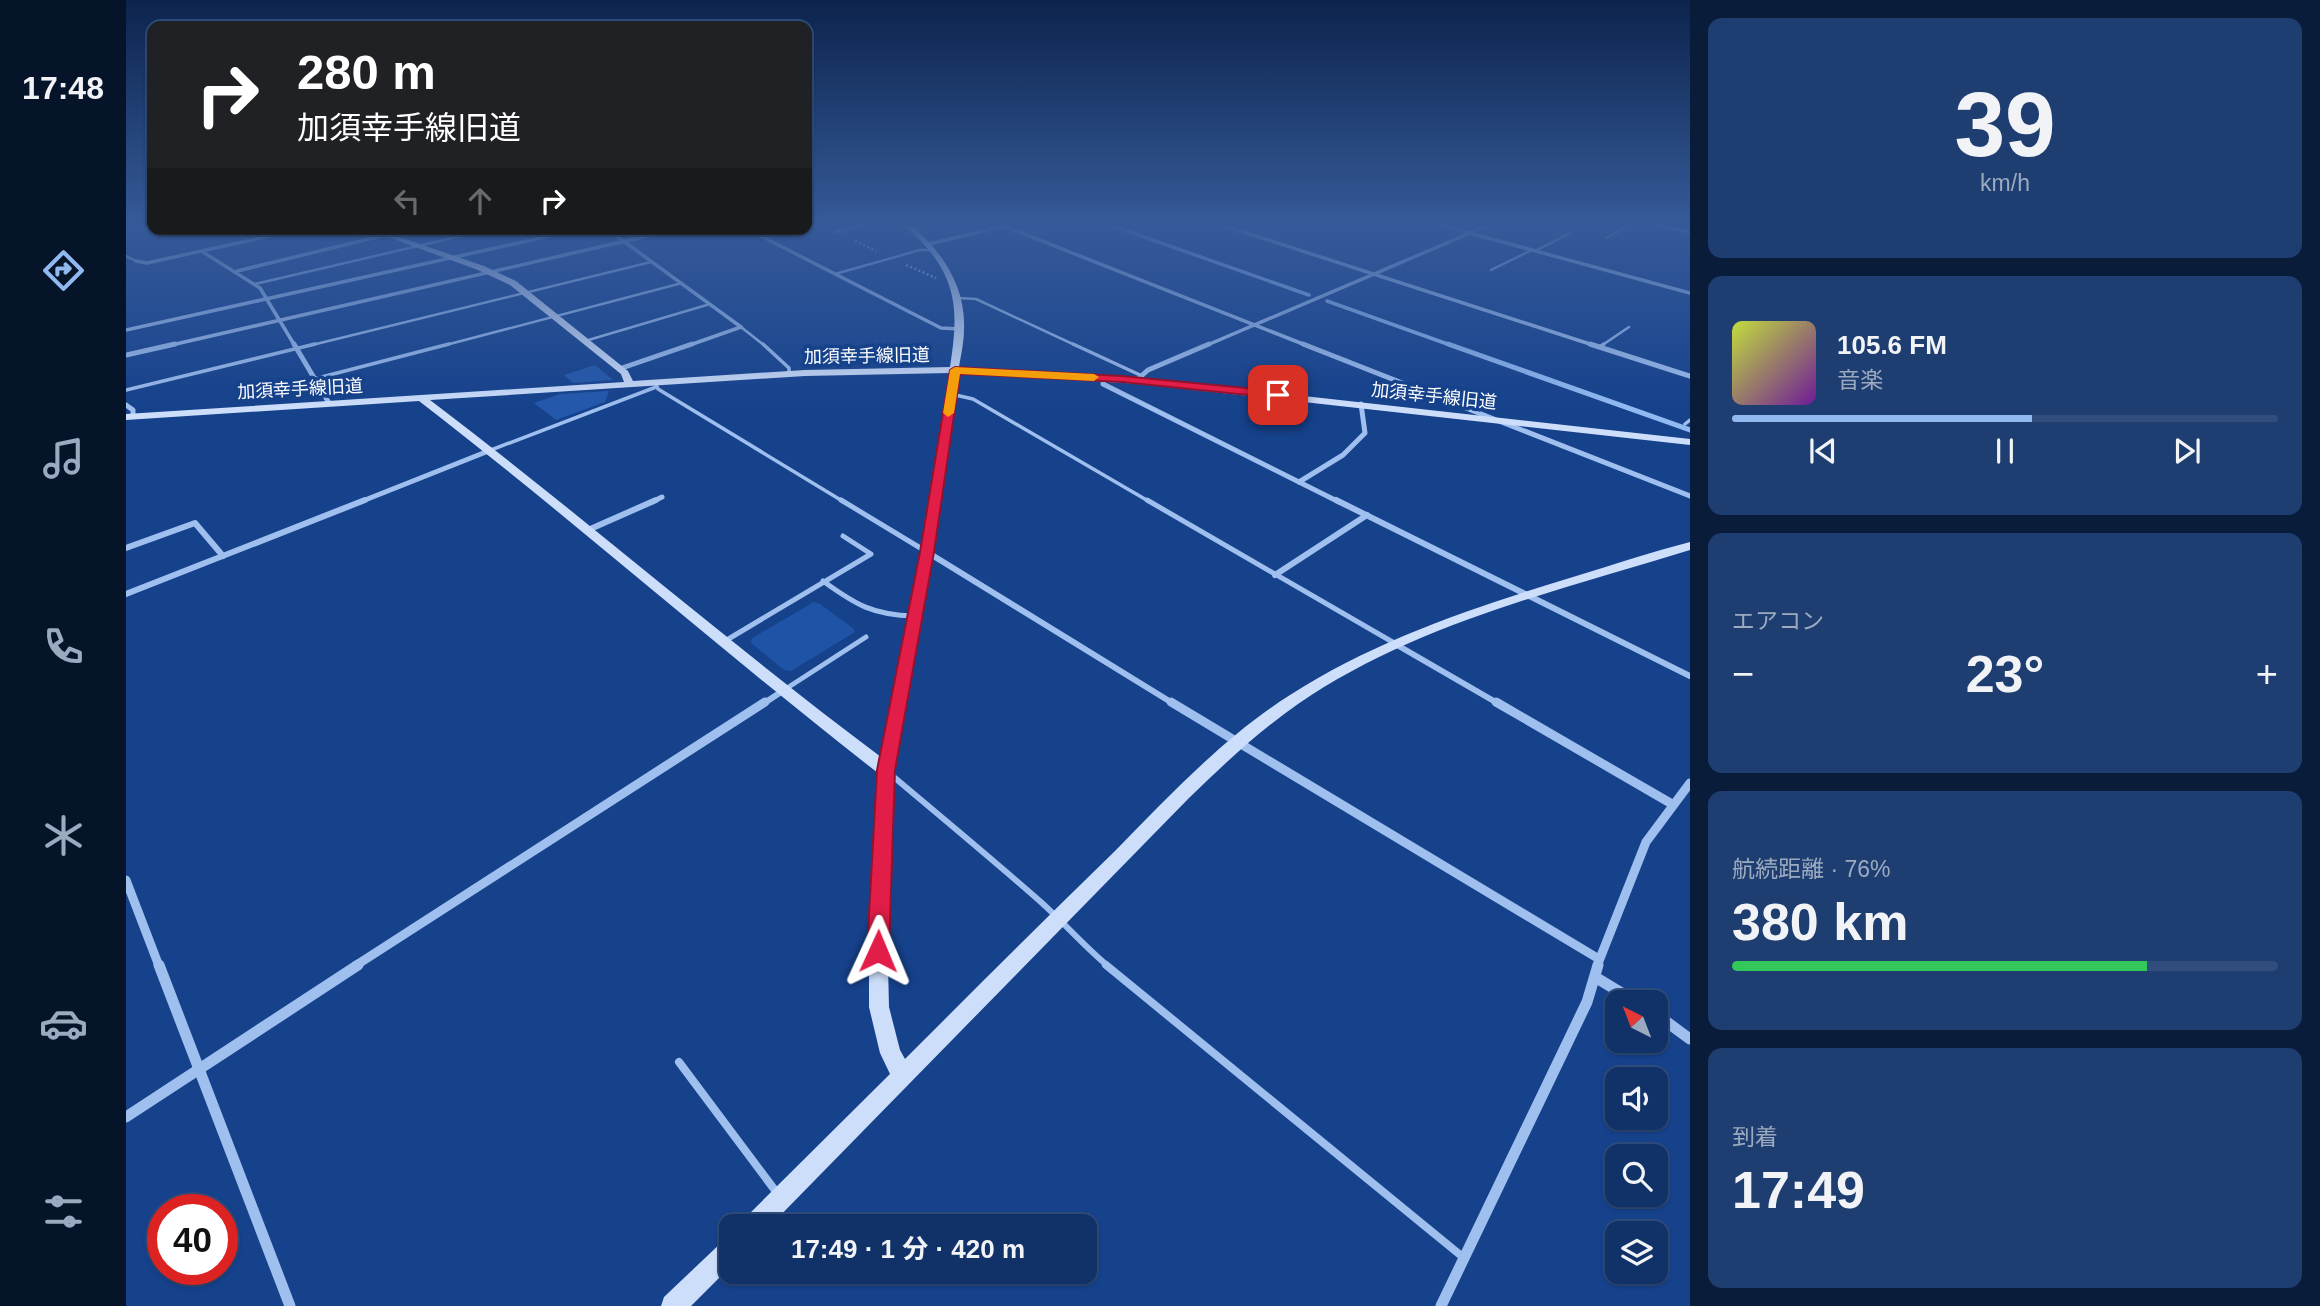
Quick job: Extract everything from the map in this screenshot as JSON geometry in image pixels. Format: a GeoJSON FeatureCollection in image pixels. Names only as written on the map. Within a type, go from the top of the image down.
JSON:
{"type":"FeatureCollection","features":[{"type":"Feature","properties":{"kind":"street"},"geometry":{"type":"LineString","coordinates":[[257,286],[280,319],[329,403]]}},
{"type":"Feature","properties":{"kind":"street"},"geometry":{"type":"LineString","coordinates":[[126,330],[328,286]]}},
{"type":"Feature","properties":{"kind":"street"},"geometry":{"type":"LineString","coordinates":[[126,355],[428,286]]}},
{"type":"Feature","properties":{"kind":"street"},"geometry":{"type":"LineString","coordinates":[[515,286],[620,369],[628,377],[630,384]]}},
{"type":"Feature","properties":{"kind":"street"},"geometry":{"type":"LineString","coordinates":[[686,286],[741,327]]}},
{"type":"Feature","properties":{"kind":"street"},"geometry":{"type":"LineString","coordinates":[[858,286],[941,328],[960,329]]}},
{"type":"Feature","properties":{"kind":"street"},"geometry":{"type":"LineString","coordinates":[[903,1077],[890,1053],[879,1007],[878,923],[886,770],[927,552],[955,370],[960,329],[959,298],[954,286]]}},
{"type":"Feature","properties":{"kind":"street"},"geometry":{"type":"LineString","coordinates":[[1155,286],[1690,496]]}},
{"type":"Feature","properties":{"kind":"street"},"geometry":{"type":"LineString","coordinates":[[1141,378],[1251,325],[1345,286]]}},
{"type":"Feature","properties":{"kind":"street"},"geometry":{"type":"LineString","coordinates":[[1411,286],[1690,376]]}},
{"type":"Feature","properties":{"kind":"street"},"geometry":{"type":"LineString","coordinates":[[1664,286],[1690,293]]}},
{"type":"Feature","properties":{"kind":"street"},"geometry":{"type":"LineString","coordinates":[[620,369],[741,327]]}},
{"type":"Feature","properties":{"kind":"street","name":"加須幸手線旧道"},"geometry":{"type":"LineString","coordinates":[[129,416],[630,384],[656,385],[789,374],[955,370],[1141,378],[1690,442]]}},
{"type":"Feature","properties":{"kind":"street"},"geometry":{"type":"LineString","coordinates":[[1104,378],[1103,384],[1690,676]]}},
{"type":"Feature","properties":{"kind":"street"},"geometry":{"type":"LineString","coordinates":[[421,398],[491,450],[886,770]]}},
{"type":"Feature","properties":{"kind":"street"},"geometry":{"type":"LineString","coordinates":[[1299,482],[1343,455],[1365,433],[1361,404]]}},
{"type":"Feature","properties":{"kind":"street"},"geometry":{"type":"LineString","coordinates":[[126,405],[133,410],[129,416]]}},
{"type":"Feature","properties":{"kind":"street"},"geometry":{"type":"LineString","coordinates":[[126,594],[491,450]]}},
{"type":"Feature","properties":{"kind":"street"},"geometry":{"type":"LineString","coordinates":[[588,530],[662,496]]}},
{"type":"Feature","properties":{"kind":"street"},"geometry":{"type":"LineString","coordinates":[[1275,575],[1367,515]]}},
{"type":"Feature","properties":{"kind":"street"},"geometry":{"type":"LineString","coordinates":[[126,548],[195,523],[223,556]]}},
{"type":"Feature","properties":{"kind":"street"},"geometry":{"type":"LineString","coordinates":[[765,1214],[1183,793],[1238,743],[1294,700],[1397,645],[1458,620],[1690,546]]}},
{"type":"Feature","properties":{"kind":"street"},"geometry":{"type":"LineString","coordinates":[[927,552],[1238,743],[1599,959]]}},
{"type":"Feature","properties":{"kind":"street"},"geometry":{"type":"LineString","coordinates":[[1397,645],[1672,804]]}},
{"type":"Feature","properties":{"kind":"street"},"geometry":{"type":"LineString","coordinates":[[126,1117],[784,690]]}},
{"type":"Feature","properties":{"kind":"street"},"geometry":{"type":"LineString","coordinates":[[1441,1306],[1587,1002],[1599,959],[1646,842],[1690,783]]}},
{"type":"Feature","properties":{"kind":"street"},"geometry":{"type":"LineString","coordinates":[[126,880],[289,1306]]}},
{"type":"Feature","properties":{"kind":"street"},"geometry":{"type":"LineString","coordinates":[[1595,977],[1616,990]]}},
{"type":"Feature","properties":{"kind":"street"},"geometry":{"type":"LineString","coordinates":[[1668,1023],[1690,1039]]}},
{"type":"Feature","properties":{"kind":"street"},"geometry":{"type":"LineString","coordinates":[[673,1306],[719,1261]]}},
{"type":"Feature","properties":{"kind":"lane"},"geometry":{"type":"LineString","coordinates":[[126,390],[555,286]]}},
{"type":"Feature","properties":{"kind":"lane"},"geometry":{"type":"LineString","coordinates":[[314,379],[671,286]]}},
{"type":"Feature","properties":{"kind":"lane"},"geometry":{"type":"LineString","coordinates":[[959,298],[974,298],[1141,378]]}},
{"type":"Feature","properties":{"kind":"lane"},"geometry":{"type":"LineString","coordinates":[[585,341],[710,304]]}},
{"type":"Feature","properties":{"kind":"lane"},"geometry":{"type":"LineString","coordinates":[[741,327],[789,368],[789,374]]}},
{"type":"Feature","properties":{"kind":"lane"},"geometry":{"type":"LineString","coordinates":[[1599,347],[1629,327]]}},
{"type":"Feature","properties":{"kind":"lane"},"geometry":{"type":"LineString","coordinates":[[491,450],[656,385],[927,552]]}},
{"type":"Feature","properties":{"kind":"lane"},"geometry":{"type":"LineString","coordinates":[[951,394],[973,399],[1397,645]]}},
{"type":"Feature","properties":{"kind":"lane"},"geometry":{"type":"LineString","coordinates":[[1685,424],[1690,420]]}},
{"type":"Feature","properties":{"kind":"lane"},"geometry":{"type":"LineString","coordinates":[[724,641],[871,554],[843,536]]}},
{"type":"Feature","properties":{"kind":"lane"},"geometry":{"type":"LineString","coordinates":[[823,581],[864,610],[880,616],[915,617]]}},
{"type":"Feature","properties":{"kind":"lane"},"geometry":{"type":"LineString","coordinates":[[784,690],[866,637]]}},
{"type":"Feature","properties":{"kind":"lane"},"geometry":{"type":"LineString","coordinates":[[886,770],[1076,934],[1085,947],[1464,1258]]}},
{"type":"Feature","properties":{"kind":"lane"},"geometry":{"type":"LineString","coordinates":[[679,1062],[781,1198]]}},
{"type":"Feature","properties":{"kind":"shaded area"},"geometry":{"type":"Polygon","coordinates":[[[814,602],[855,632],[791,671],[784,670],[751,643],[752,638],[814,602]]]}},
{"type":"Feature","properties":{"kind":"building"},"geometry":{"type":"Polygon","coordinates":[[[595,365],[613,380],[573,383],[564,375],[595,365]]]}},
{"type":"Feature","properties":{"kind":"building"},"geometry":{"type":"Polygon","coordinates":[[[609,391],[605,402],[556,420],[534,403],[560,394],[609,391]]]}},
{"type":"Feature","properties":{"kind":"waterway"},"geometry":{"type":"LineString","coordinates":[[1283,286],[1309,295]]}},
{"type":"Feature","properties":{"kind":"waterway"},"geometry":{"type":"LineString","coordinates":[[1327,301],[1453,346]]}},
{"type":"Feature","properties":{"kind":"waterway"},"geometry":{"type":"LineString","coordinates":[[1448,344],[1690,430]]}},
{"type":"Feature","properties":{"kind":"slow traffic"},"geometry":{"type":"LineString","coordinates":[[948,413],[955,370],[1094,377]]}},
{"type":"Feature","properties":{"kind":"route"},"geometry":{"type":"LineString","coordinates":[[878,951],[886,770],[927,552],[955,370],[1122,379],[1278,395]]}}]}
